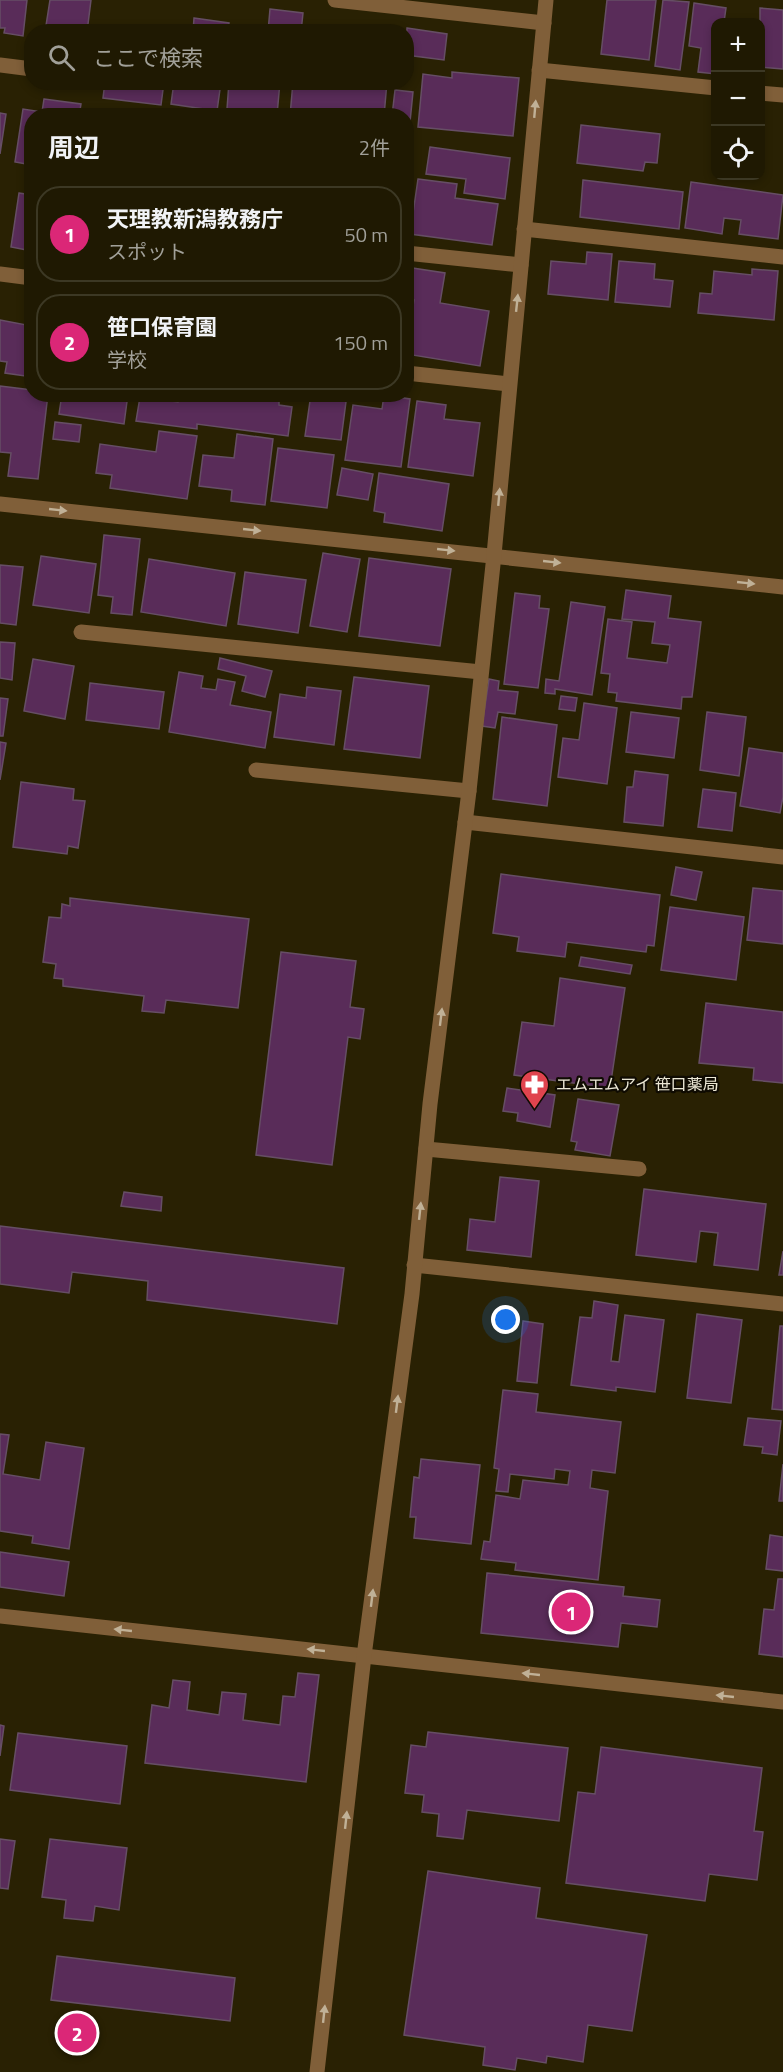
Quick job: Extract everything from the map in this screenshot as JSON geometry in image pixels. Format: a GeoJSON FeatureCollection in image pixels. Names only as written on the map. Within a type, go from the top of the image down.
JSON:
{"type":"FeatureCollection","features":[{"type":"Feature","properties":{"kind":"street"},"geometry":{"type":"LineString","coordinates":[[335,0],[544,22]]}},
{"type":"Feature","properties":{"kind":"street"},"geometry":{"type":"LineString","coordinates":[[317,2072],[364,1656],[414,1265],[469,791],[494,555],[546,0]]}},
{"type":"Feature","properties":{"kind":"street"},"geometry":{"type":"LineString","coordinates":[[0,65],[24,68]]}},
{"type":"Feature","properties":{"kind":"street"},"geometry":{"type":"LineString","coordinates":[[539,70],[711,87]]}},
{"type":"Feature","properties":{"kind":"street"},"geometry":{"type":"LineString","coordinates":[[765,93],[783,95]]}},
{"type":"Feature","properties":{"kind":"street"},"geometry":{"type":"LineString","coordinates":[[524,229],[783,257]]}},
{"type":"Feature","properties":{"kind":"street"},"geometry":{"type":"LineString","coordinates":[[414,254],[520,265]]}},
{"type":"Feature","properties":{"kind":"street"},"geometry":{"type":"LineString","coordinates":[[0,274],[24,277]]}},
{"type":"Feature","properties":{"kind":"street"},"geometry":{"type":"LineString","coordinates":[[414,374],[509,384]]}},
{"type":"Feature","properties":{"kind":"street"},"geometry":{"type":"LineString","coordinates":[[0,504],[783,587]]}},
{"type":"Feature","properties":{"kind":"street"},"geometry":{"type":"LineString","coordinates":[[81,633],[481,672]]}},
{"type":"Feature","properties":{"kind":"street"},"geometry":{"type":"LineString","coordinates":[[256,770],[469,791]]}},
{"type":"Feature","properties":{"kind":"street"},"geometry":{"type":"LineString","coordinates":[[465,822],[783,857]]}},
{"type":"Feature","properties":{"kind":"street"},"geometry":{"type":"LineString","coordinates":[[426,1149],[639,1169]]}},
{"type":"Feature","properties":{"kind":"street"},"geometry":{"type":"LineString","coordinates":[[414,1265],[783,1304]]}},
{"type":"Feature","properties":{"kind":"street"},"geometry":{"type":"LineString","coordinates":[[0,1616],[783,1702]]}},
{"type":"Feature","properties":{"kind":"building"},"geometry":{"type":"Polygon","coordinates":[[[0,0],[27,0],[23,36],[4,33],[5,28],[0,28],[0,0]]]}},
{"type":"Feature","properties":{"kind":"building"},"geometry":{"type":"Polygon","coordinates":[[[50,0],[91,0],[88,24],[46,24],[50,0]]]}},
{"type":"Feature","properties":{"kind":"building"},"geometry":{"type":"Polygon","coordinates":[[[607,0],[656,0],[649,60],[601,54],[607,0]]]}},
{"type":"Feature","properties":{"kind":"building"},"geometry":{"type":"Polygon","coordinates":[[[663,0],[689,2],[680,70],[655,66],[663,0]]]}},
{"type":"Feature","properties":{"kind":"building"},"geometry":{"type":"Polygon","coordinates":[[[694,3],[726,8],[725,18],[711,18],[711,73],[698,72],[701,48],[689,46],[694,3]]]}},
{"type":"Feature","properties":{"kind":"building"},"geometry":{"type":"Polygon","coordinates":[[[760,8],[783,10],[783,69],[765,67],[765,18],[760,18],[760,8]]]}},
{"type":"Feature","properties":{"kind":"building"},"geometry":{"type":"Polygon","coordinates":[[[270,9],[303,13],[302,24],[269,24],[270,9]]]}},
{"type":"Feature","properties":{"kind":"building"},"geometry":{"type":"Polygon","coordinates":[[[194,18],[229,23],[229,24],[194,24],[194,18]]]}},
{"type":"Feature","properties":{"kind":"building"},"geometry":{"type":"Polygon","coordinates":[[[414,29],[447,34],[444,60],[414,56],[414,29]]]}},
{"type":"Feature","properties":{"kind":"building"},"geometry":{"type":"Polygon","coordinates":[[[452,72],[519,78],[513,136],[418,127],[423,74],[452,78],[452,72]]]}},
{"type":"Feature","properties":{"kind":"building"},"geometry":{"type":"Polygon","coordinates":[[[104,90],[163,90],[161,105],[103,98],[104,90]]]}},
{"type":"Feature","properties":{"kind":"building"},"geometry":{"type":"Polygon","coordinates":[[[173,90],[220,90],[217,108],[171,104],[173,90]]]}},
{"type":"Feature","properties":{"kind":"building"},"geometry":{"type":"Polygon","coordinates":[[[228,90],[279,90],[278,108],[227,108],[228,90]]]}},
{"type":"Feature","properties":{"kind":"building"},"geometry":{"type":"Polygon","coordinates":[[[292,90],[386,90],[385,108],[291,108],[292,90]]]}},
{"type":"Feature","properties":{"kind":"building"},"geometry":{"type":"Polygon","coordinates":[[[395,90],[413,92],[411,108],[393,108],[395,90]]]}},
{"type":"Feature","properties":{"kind":"building"},"geometry":{"type":"Polygon","coordinates":[[[44,99],[81,104],[80,108],[43,108],[44,99]]]}},
{"type":"Feature","properties":{"kind":"building"},"geometry":{"type":"Polygon","coordinates":[[[24,109],[24,164],[15,162],[24,109]]]}},
{"type":"Feature","properties":{"kind":"building"},"geometry":{"type":"Polygon","coordinates":[[[0,113],[6,114],[0,154],[0,113]]]}},
{"type":"Feature","properties":{"kind":"building"},"geometry":{"type":"Polygon","coordinates":[[[581,125],[660,134],[657,163],[645,162],[643,171],[577,163],[581,125]]]}},
{"type":"Feature","properties":{"kind":"building"},"geometry":{"type":"Polygon","coordinates":[[[430,147],[510,158],[505,199],[464,193],[466,179],[426,174],[430,147]]]}},
{"type":"Feature","properties":{"kind":"building"},"geometry":{"type":"Polygon","coordinates":[[[418,179],[457,184],[455,198],[498,204],[492,245],[414,235],[414,206],[418,179]]]}},
{"type":"Feature","properties":{"kind":"building"},"geometry":{"type":"Polygon","coordinates":[[[583,180],[683,192],[679,229],[580,217],[583,180]]]}},
{"type":"Feature","properties":{"kind":"building"},"geometry":{"type":"Polygon","coordinates":[[[691,182],[783,195],[778,239],[739,234],[741,220],[724,218],[722,234],[685,228],[691,182]]]}},
{"type":"Feature","properties":{"kind":"building"},"geometry":{"type":"Polygon","coordinates":[[[19,193],[24,194],[24,249],[11,247],[19,193]]]}},
{"type":"Feature","properties":{"kind":"building"},"geometry":{"type":"Polygon","coordinates":[[[587,252],[612,254],[608,300],[548,294],[551,261],[586,264],[587,252]]]}},
{"type":"Feature","properties":{"kind":"building"},"geometry":{"type":"Polygon","coordinates":[[[619,261],[655,264],[654,279],[673,281],[670,307],[615,302],[619,261]]]}},
{"type":"Feature","properties":{"kind":"building"},"geometry":{"type":"Polygon","coordinates":[[[414,268],[445,273],[440,303],[489,311],[480,366],[414,355],[414,268]]]}},
{"type":"Feature","properties":{"kind":"building"},"geometry":{"type":"Polygon","coordinates":[[[752,269],[778,271],[774,320],[698,313],[700,293],[712,294],[714,271],[752,275],[752,269]]]}},
{"type":"Feature","properties":{"kind":"building"},"geometry":{"type":"Polygon","coordinates":[[[0,320],[24,324],[24,376],[5,373],[7,362],[0,361],[0,320]]]}},
{"type":"Feature","properties":{"kind":"building"},"geometry":{"type":"Polygon","coordinates":[[[0,386],[24,389],[24,402],[47,402],[38,479],[8,476],[11,453],[0,452],[0,386]]]}},
{"type":"Feature","properties":{"kind":"building"},"geometry":{"type":"Polygon","coordinates":[[[417,401],[446,405],[444,419],[480,423],[473,476],[408,467],[417,401]]]}},
{"type":"Feature","properties":{"kind":"building"},"geometry":{"type":"Polygon","coordinates":[[[61,402],[127,402],[124,424],[59,414],[61,402]]]}},
{"type":"Feature","properties":{"kind":"building"},"geometry":{"type":"Polygon","coordinates":[[[139,402],[279,402],[279,405],[292,407],[288,436],[197,424],[197,429],[136,421],[139,402]]]}},
{"type":"Feature","properties":{"kind":"building"},"geometry":{"type":"Polygon","coordinates":[[[310,402],[346,402],[341,440],[305,436],[310,402]]]}},
{"type":"Feature","properties":{"kind":"building"},"geometry":{"type":"Polygon","coordinates":[[[383,402],[410,402],[401,467],[345,460],[353,405],[382,409],[383,402]]]}},
{"type":"Feature","properties":{"kind":"building"},"geometry":{"type":"Polygon","coordinates":[[[55,422],[81,425],[79,442],[53,439],[55,422]]]}},
{"type":"Feature","properties":{"kind":"building"},"geometry":{"type":"Polygon","coordinates":[[[159,431],[197,436],[187,499],[110,488],[112,475],[96,473],[100,444],[156,452],[159,431]]]}},
{"type":"Feature","properties":{"kind":"building"},"geometry":{"type":"Polygon","coordinates":[[[237,434],[273,439],[265,505],[231,501],[232,490],[199,486],[203,455],[234,458],[237,434]]]}},
{"type":"Feature","properties":{"kind":"building"},"geometry":{"type":"Polygon","coordinates":[[[278,448],[334,455],[327,508],[271,501],[278,448]]]}},
{"type":"Feature","properties":{"kind":"building"},"geometry":{"type":"Polygon","coordinates":[[[342,468],[373,474],[368,500],[337,495],[342,468]]]}},
{"type":"Feature","properties":{"kind":"building"},"geometry":{"type":"Polygon","coordinates":[[[379,473],[449,484],[442,531],[384,522],[385,513],[374,511],[379,473]]]}},
{"type":"Feature","properties":{"kind":"building"},"geometry":{"type":"Polygon","coordinates":[[[104,535],[140,539],[132,615],[111,613],[113,597],[98,595],[104,535]]]}},
{"type":"Feature","properties":{"kind":"building"},"geometry":{"type":"Polygon","coordinates":[[[323,553],[360,559],[347,632],[310,626],[323,553]]]}},
{"type":"Feature","properties":{"kind":"building"},"geometry":{"type":"Polygon","coordinates":[[[41,556],[96,564],[89,613],[33,605],[41,556]]]}},
{"type":"Feature","properties":{"kind":"building"},"geometry":{"type":"Polygon","coordinates":[[[369,558],[451,569],[440,646],[359,636],[369,558]]]}},
{"type":"Feature","properties":{"kind":"building"},"geometry":{"type":"Polygon","coordinates":[[[149,559],[235,573],[226,626],[141,612],[149,559]]]}},
{"type":"Feature","properties":{"kind":"building"},"geometry":{"type":"Polygon","coordinates":[[[0,565],[23,567],[16,625],[0,623],[0,565]]]}},
{"type":"Feature","properties":{"kind":"building"},"geometry":{"type":"Polygon","coordinates":[[[245,572],[306,580],[298,633],[238,624],[245,572]]]}},
{"type":"Feature","properties":{"kind":"building"},"geometry":{"type":"Polygon","coordinates":[[[626,590],[671,596],[668,618],[701,622],[692,697],[682,697],[681,709],[616,701],[617,693],[608,692],[610,674],[601,673],[608,619],[632,622],[627,658],[667,663],[670,645],[652,643],[655,622],[622,619],[626,590]]]}},
{"type":"Feature","properties":{"kind":"building"},"geometry":{"type":"Polygon","coordinates":[[[515,593],[540,596],[539,608],[549,609],[538,688],[504,684],[515,593]]]}},
{"type":"Feature","properties":{"kind":"building"},"geometry":{"type":"Polygon","coordinates":[[[571,602],[605,607],[592,695],[555,689],[555,694],[545,693],[546,679],[559,681],[571,602]]]}},
{"type":"Feature","properties":{"kind":"building"},"geometry":{"type":"Polygon","coordinates":[[[0,642],[15,643],[12,680],[0,678],[0,642]]]}},
{"type":"Feature","properties":{"kind":"building"},"geometry":{"type":"Polygon","coordinates":[[[220,658],[272,671],[265,697],[242,691],[246,676],[218,669],[220,658]]]}},
{"type":"Feature","properties":{"kind":"building"},"geometry":{"type":"Polygon","coordinates":[[[33,659],[74,666],[65,719],[24,711],[33,659]]]}},
{"type":"Feature","properties":{"kind":"building"},"geometry":{"type":"Polygon","coordinates":[[[179,672],[203,676],[201,688],[216,690],[218,679],[235,682],[230,705],[271,712],[265,748],[169,732],[179,672]]]}},
{"type":"Feature","properties":{"kind":"building"},"geometry":{"type":"Polygon","coordinates":[[[354,677],[429,686],[420,758],[344,749],[354,677]]]}},
{"type":"Feature","properties":{"kind":"building"},"geometry":{"type":"Polygon","coordinates":[[[489,679],[499,681],[498,690],[518,692],[515,714],[498,712],[495,728],[482,726],[489,679]]]}},
{"type":"Feature","properties":{"kind":"building"},"geometry":{"type":"Polygon","coordinates":[[[90,683],[164,692],[159,729],[86,720],[90,683]]]}},
{"type":"Feature","properties":{"kind":"building"},"geometry":{"type":"Polygon","coordinates":[[[307,687],[341,691],[334,745],[274,737],[280,694],[306,698],[307,687]]]}},
{"type":"Feature","properties":{"kind":"building"},"geometry":{"type":"Polygon","coordinates":[[[561,696],[577,698],[575,711],[559,709],[561,696]]]}},
{"type":"Feature","properties":{"kind":"building"},"geometry":{"type":"Polygon","coordinates":[[[0,698],[8,699],[3,736],[0,736],[0,698]]]}},
{"type":"Feature","properties":{"kind":"building"},"geometry":{"type":"Polygon","coordinates":[[[584,703],[617,708],[607,784],[558,777],[563,738],[579,740],[584,703]]]}},
{"type":"Feature","properties":{"kind":"building"},"geometry":{"type":"Polygon","coordinates":[[[631,712],[679,718],[674,758],[626,752],[631,712]]]}},
{"type":"Feature","properties":{"kind":"building"},"geometry":{"type":"Polygon","coordinates":[[[707,712],[746,717],[739,776],[700,770],[707,712]]]}},
{"type":"Feature","properties":{"kind":"building"},"geometry":{"type":"Polygon","coordinates":[[[502,717],[557,725],[547,806],[493,799],[502,717]]]}},
{"type":"Feature","properties":{"kind":"building"},"geometry":{"type":"Polygon","coordinates":[[[0,742],[6,743],[0,780],[0,742]]]}},
{"type":"Feature","properties":{"kind":"building"},"geometry":{"type":"Polygon","coordinates":[[[749,748],[783,753],[783,797],[780,813],[740,806],[749,748]]]}},
{"type":"Feature","properties":{"kind":"building"},"geometry":{"type":"Polygon","coordinates":[[[635,771],[668,775],[663,826],[624,822],[627,787],[633,787],[635,771]]]}},
{"type":"Feature","properties":{"kind":"building"},"geometry":{"type":"Polygon","coordinates":[[[21,782],[74,789],[73,800],[85,801],[78,848],[68,846],[67,854],[13,847],[21,782]]]}},
{"type":"Feature","properties":{"kind":"building"},"geometry":{"type":"Polygon","coordinates":[[[703,789],[736,793],[732,831],[698,827],[703,789]]]}},
{"type":"Feature","properties":{"kind":"building"},"geometry":{"type":"Polygon","coordinates":[[[676,867],[702,872],[696,900],[671,895],[676,867]]]}},
{"type":"Feature","properties":{"kind":"building"},"geometry":{"type":"Polygon","coordinates":[[[501,874],[660,895],[654,946],[647,945],[646,952],[567,942],[565,957],[517,951],[519,937],[493,933],[501,874]]]}},
{"type":"Feature","properties":{"kind":"building"},"geometry":{"type":"Polygon","coordinates":[[[753,888],[783,891],[783,944],[747,940],[753,888]]]}},
{"type":"Feature","properties":{"kind":"building"},"geometry":{"type":"Polygon","coordinates":[[[70,898],[249,919],[238,1008],[166,1000],[164,1013],[142,1011],[144,996],[63,986],[63,979],[54,978],[56,964],[43,962],[49,917],[61,918],[62,904],[70,906],[70,898]]]}},
{"type":"Feature","properties":{"kind":"building"},"geometry":{"type":"Polygon","coordinates":[[[670,907],[744,917],[736,980],[661,970],[670,907]]]}},
{"type":"Feature","properties":{"kind":"building"},"geometry":{"type":"Polygon","coordinates":[[[281,952],[356,961],[350,1007],[364,1009],[360,1039],[348,1037],[332,1165],[256,1155],[281,952]]]}},
{"type":"Feature","properties":{"kind":"building"},"geometry":{"type":"Polygon","coordinates":[[[581,957],[632,965],[630,974],[579,966],[581,957]]]}},
{"type":"Feature","properties":{"kind":"building"},"geometry":{"type":"Polygon","coordinates":[[[560,978],[625,988],[610,1088],[514,1075],[522,1022],[554,1026],[560,978]]]}},
{"type":"Feature","properties":{"kind":"building"},"geometry":{"type":"Polygon","coordinates":[[[706,1003],[783,1012],[783,1083],[753,1080],[754,1068],[699,1063],[706,1003]]]}},
{"type":"Feature","properties":{"kind":"building"},"geometry":{"type":"Polygon","coordinates":[[[507,1088],[555,1095],[550,1127],[517,1121],[518,1113],[503,1111],[507,1088]]]}},
{"type":"Feature","properties":{"kind":"building"},"geometry":{"type":"Polygon","coordinates":[[[578,1099],[619,1105],[610,1156],[575,1150],[577,1142],[571,1141],[578,1099]]]}},
{"type":"Feature","properties":{"kind":"building"},"geometry":{"type":"Polygon","coordinates":[[[500,1177],[539,1181],[531,1257],[467,1250],[470,1219],[495,1222],[500,1177]]]}},
{"type":"Feature","properties":{"kind":"building"},"geometry":{"type":"Polygon","coordinates":[[[644,1189],[766,1204],[758,1270],[714,1265],[718,1233],[700,1231],[696,1262],[636,1255],[644,1189]]]}},
{"type":"Feature","properties":{"kind":"building"},"geometry":{"type":"Polygon","coordinates":[[[124,1192],[162,1197],[161,1211],[121,1206],[124,1192]]]}},
{"type":"Feature","properties":{"kind":"building"},"geometry":{"type":"Polygon","coordinates":[[[0,1226],[344,1268],[337,1324],[147,1300],[148,1281],[72,1272],[69,1293],[0,1284],[0,1226]]]}},
{"type":"Feature","properties":{"kind":"building"},"geometry":{"type":"Polygon","coordinates":[[[783,1251],[783,1275],[779,1275],[783,1251]]]}},
{"type":"Feature","properties":{"kind":"building"},"geometry":{"type":"Polygon","coordinates":[[[594,1301],[618,1305],[611,1361],[619,1362],[625,1315],[664,1320],[655,1392],[616,1387],[616,1391],[571,1385],[580,1317],[592,1318],[594,1301]]]}},
{"type":"Feature","properties":{"kind":"building"},"geometry":{"type":"Polygon","coordinates":[[[697,1314],[742,1320],[731,1403],[687,1398],[697,1314]]]}},
{"type":"Feature","properties":{"kind":"building"},"geometry":{"type":"Polygon","coordinates":[[[523,1321],[543,1324],[537,1383],[517,1381],[523,1321]]]}},
{"type":"Feature","properties":{"kind":"building"},"geometry":{"type":"Polygon","coordinates":[[[780,1326],[783,1326],[783,1410],[772,1409],[780,1326]]]}},
{"type":"Feature","properties":{"kind":"building"},"geometry":{"type":"Polygon","coordinates":[[[503,1390],[538,1394],[536,1412],[621,1422],[615,1473],[592,1470],[590,1488],[608,1491],[598,1580],[515,1570],[516,1563],[481,1559],[484,1541],[490,1542],[496,1495],[520,1499],[523,1480],[568,1485],[570,1471],[555,1469],[554,1479],[510,1474],[508,1492],[496,1491],[499,1469],[494,1468],[503,1390]]]}},
{"type":"Feature","properties":{"kind":"building"},"geometry":{"type":"Polygon","coordinates":[[[748,1418],[781,1421],[777,1455],[762,1453],[763,1447],[744,1445],[748,1418]]]}},
{"type":"Feature","properties":{"kind":"building"},"geometry":{"type":"Polygon","coordinates":[[[0,1434],[9,1435],[3,1474],[40,1480],[46,1442],[84,1448],[69,1549],[32,1543],[33,1536],[0,1531],[0,1434]]]}},
{"type":"Feature","properties":{"kind":"building"},"geometry":{"type":"Polygon","coordinates":[[[421,1459],[480,1465],[471,1544],[414,1538],[416,1517],[410,1517],[414,1477],[419,1478],[421,1459]]]}},
{"type":"Feature","properties":{"kind":"building"},"geometry":{"type":"Polygon","coordinates":[[[783,1464],[783,1501],[779,1501],[783,1464]]]}},
{"type":"Feature","properties":{"kind":"building"},"geometry":{"type":"Polygon","coordinates":[[[770,1535],[783,1537],[783,1571],[766,1569],[770,1535]]]}},
{"type":"Feature","properties":{"kind":"building"},"geometry":{"type":"Polygon","coordinates":[[[0,1552],[69,1562],[64,1596],[0,1587],[0,1552]]]}},
{"type":"Feature","properties":{"kind":"building"},"geometry":{"type":"Polygon","coordinates":[[[487,1573],[624,1587],[623,1596],[660,1600],[657,1627],[621,1623],[618,1647],[481,1633],[487,1573]]]}},
{"type":"Feature","properties":{"kind":"building"},"geometry":{"type":"Polygon","coordinates":[[[778,1579],[783,1579],[783,1657],[759,1654],[764,1609],[774,1610],[778,1579]]]}},
{"type":"Feature","properties":{"kind":"building"},"geometry":{"type":"Polygon","coordinates":[[[298,1673],[319,1675],[306,1782],[145,1763],[152,1705],[169,1708],[173,1680],[190,1682],[187,1710],[219,1715],[222,1692],[246,1694],[243,1720],[280,1725],[283,1696],[295,1697],[298,1673]]]}},
{"type":"Feature","properties":{"kind":"building"},"geometry":{"type":"Polygon","coordinates":[[[0,1725],[4,1726],[0,1756],[0,1725]]]}},
{"type":"Feature","properties":{"kind":"building"},"geometry":{"type":"Polygon","coordinates":[[[428,1732],[568,1748],[559,1821],[467,1810],[463,1839],[437,1836],[439,1814],[422,1812],[424,1795],[405,1793],[411,1745],[426,1747],[428,1732]]]}},
{"type":"Feature","properties":{"kind":"building"},"geometry":{"type":"Polygon","coordinates":[[[18,1733],[127,1746],[120,1804],[10,1790],[18,1733]]]}},
{"type":"Feature","properties":{"kind":"building"},"geometry":{"type":"Polygon","coordinates":[[[601,1747],[762,1768],[754,1831],[763,1832],[757,1880],[709,1874],[705,1901],[566,1883],[578,1792],[595,1794],[601,1747]]]}},
{"type":"Feature","properties":{"kind":"building"},"geometry":{"type":"Polygon","coordinates":[[[0,1839],[15,1841],[8,1889],[0,1888],[0,1839]]]}},
{"type":"Feature","properties":{"kind":"building"},"geometry":{"type":"Polygon","coordinates":[[[50,1839],[127,1848],[119,1910],[95,1906],[93,1921],[64,1918],[66,1900],[42,1897],[50,1839]]]}},
{"type":"Feature","properties":{"kind":"building"},"geometry":{"type":"Polygon","coordinates":[[[428,1871],[540,1888],[536,1918],[647,1935],[632,2031],[588,2025],[583,2062],[547,2056],[546,2063],[517,2058],[515,2070],[483,2065],[485,2047],[404,2035],[428,1871]]]}},
{"type":"Feature","properties":{"kind":"building"},"geometry":{"type":"Polygon","coordinates":[[[57,1956],[235,1978],[230,2021],[51,2000],[57,1956]]]}},
{"type":"Feature","properties":{"kind":"place","name":"エムエムアイ 笹口薬局"},"geometry":{"type":"Point","coordinates":[535,1110]}},
{"type":"Feature","properties":{"kind":"place","name":"天理教新潟教務庁"},"geometry":{"type":"Point","coordinates":[571,1612]}},
{"type":"Feature","properties":{"kind":"place","name":"笹口保育園"},"geometry":{"type":"Point","coordinates":[77,2033]}}]}
